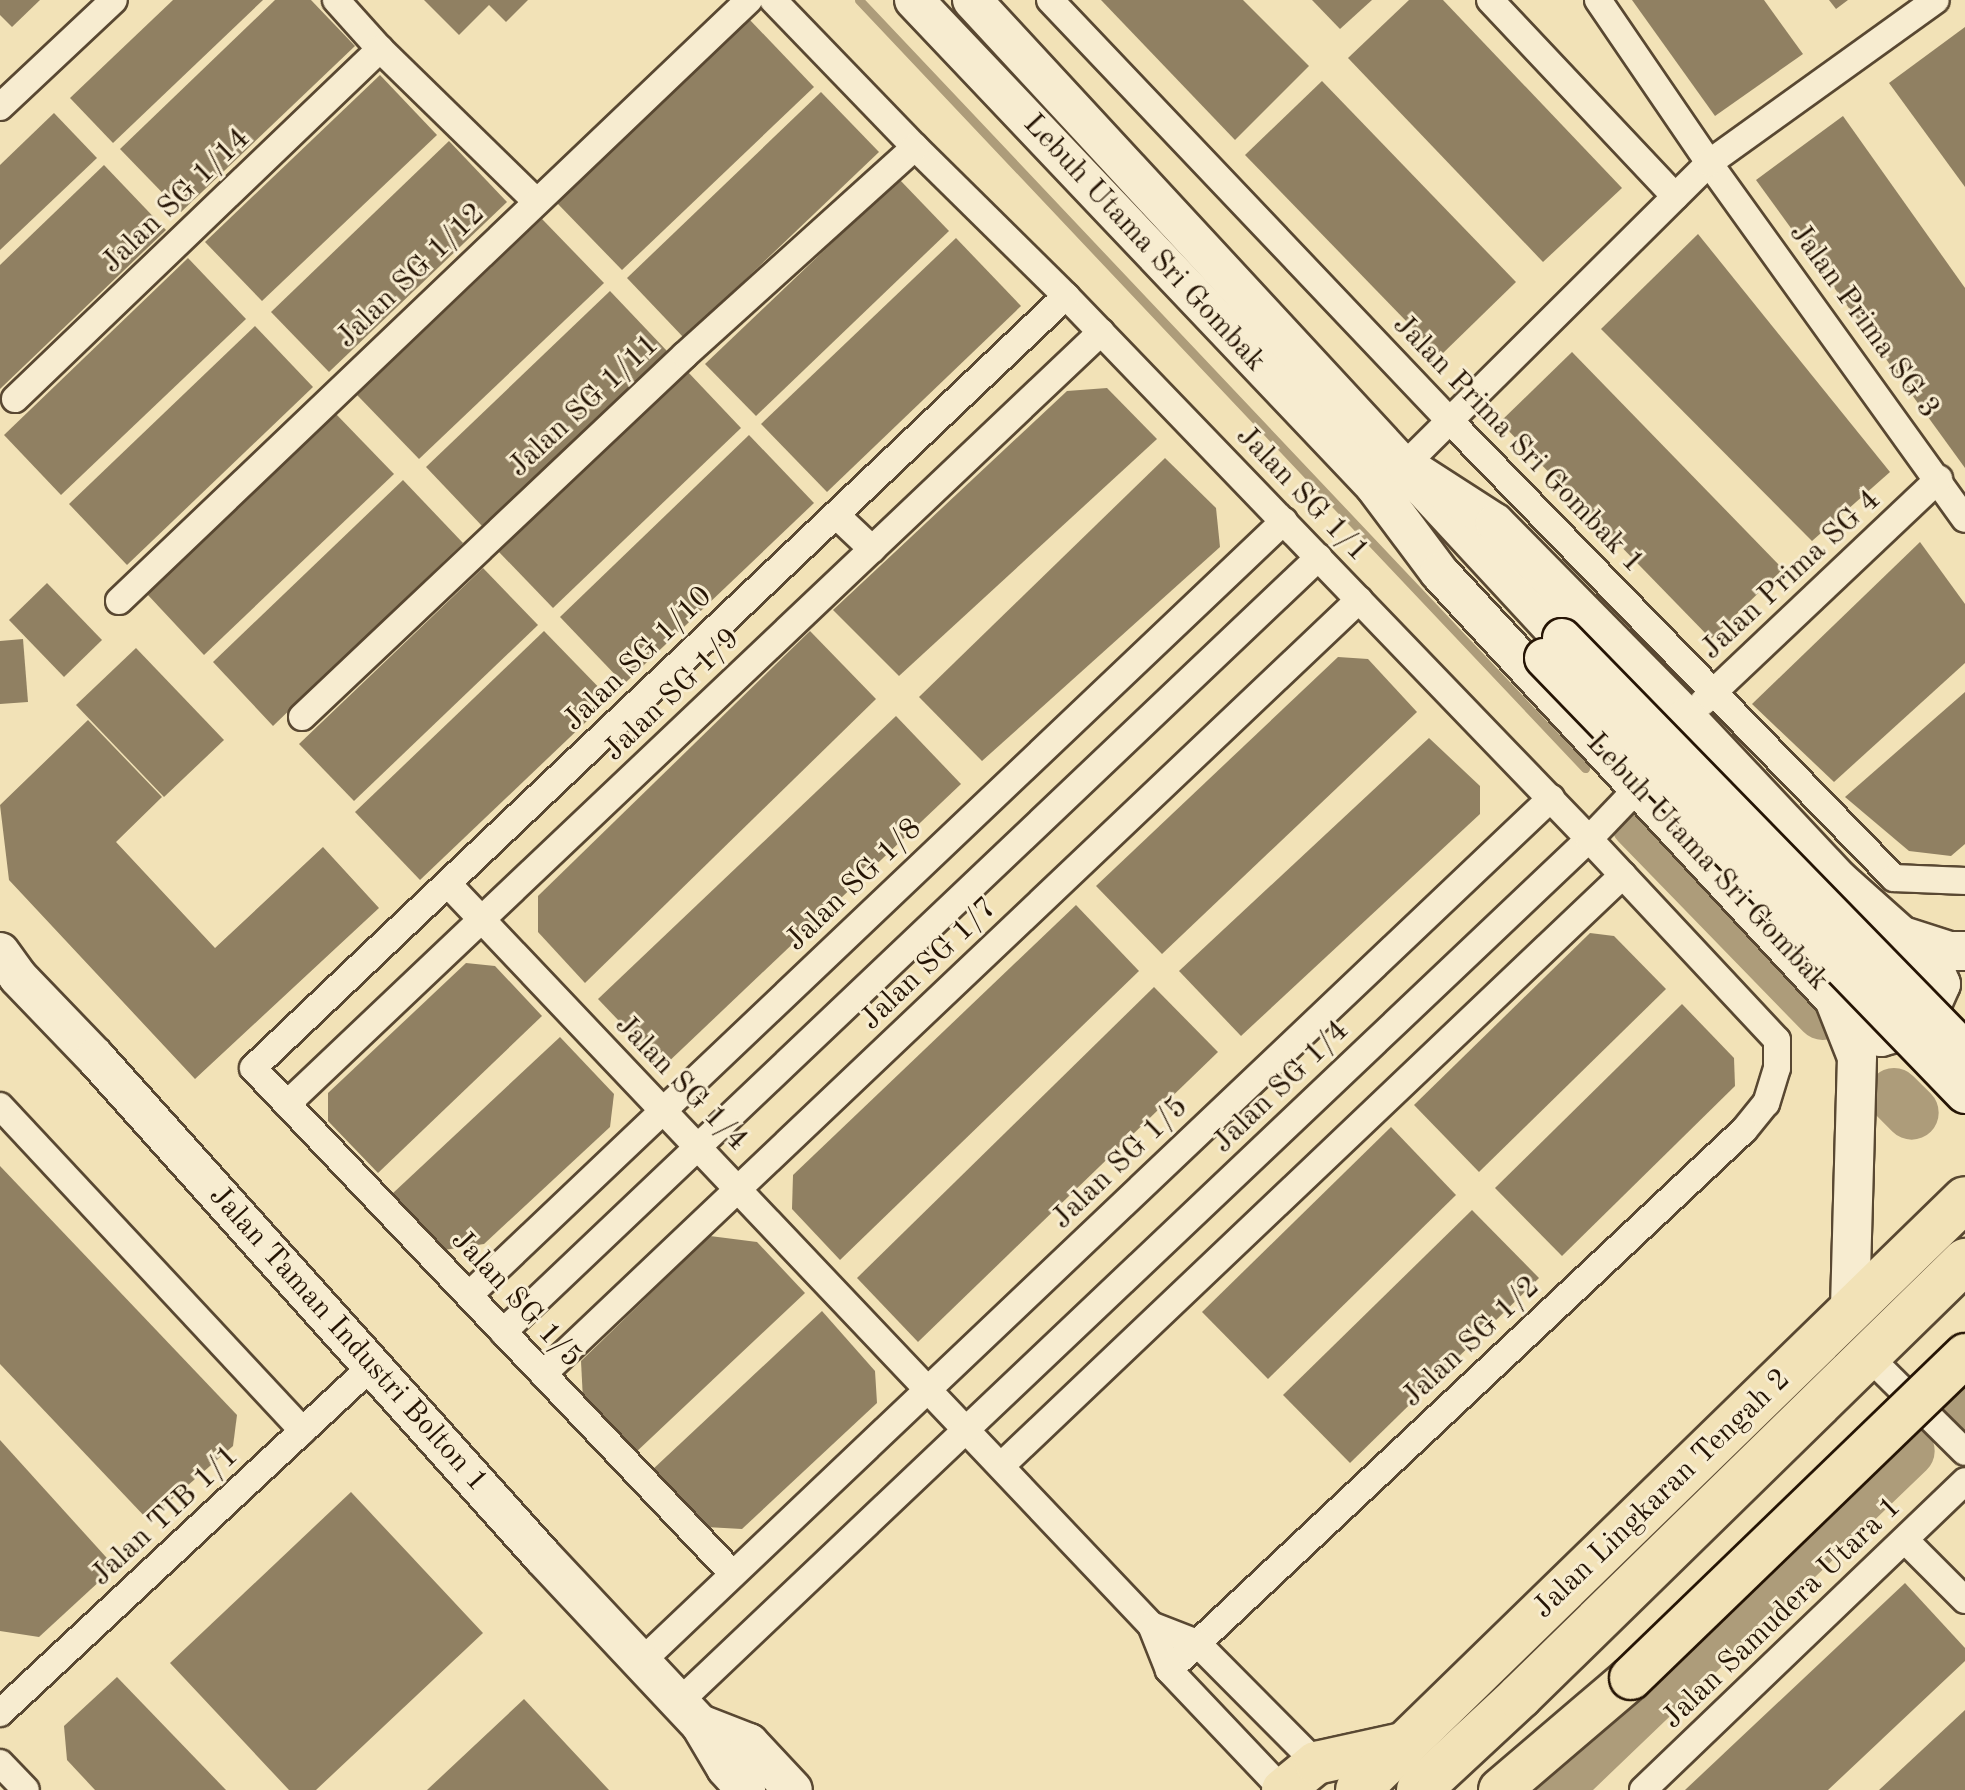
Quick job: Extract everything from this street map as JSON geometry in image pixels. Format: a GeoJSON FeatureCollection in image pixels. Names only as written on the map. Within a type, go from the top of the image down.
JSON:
{"type":"FeatureCollection","features":[{"type":"Feature","properties":{"kind":"highway","name":"Jalan Lingkaran Tengah 2"},"geometry":{"type":"LineString","coordinates":[[1358,1790],[1965,1199]]}},
{"type":"Feature","properties":{"kind":"highway","name":"Jalan Lingkaran Tengah 2"},"geometry":{"type":"LineString","coordinates":[[1419,1790],[1519,1697],[1965,1261]]}},
{"type":"Feature","properties":{"kind":"highway"},"geometry":{"type":"LineString","coordinates":[[1461,1790],[1519,1697]]}},
{"type":"Feature","properties":{"kind":"main road"},"geometry":{"type":"LineString","coordinates":[[1500,1790],[1631,1678],[1965,1355]]}},
{"type":"Feature","properties":{"kind":"main road"},"geometry":{"type":"LineString","coordinates":[[1283,1790],[1316,1763],[1407,1743]]}},
{"type":"Feature","properties":{"kind":"street"},"geometry":{"type":"LineString","coordinates":[[0,107],[114,0]]}},
{"type":"Feature","properties":{"kind":"street"},"geometry":{"type":"LineString","coordinates":[[336,0],[380,49],[536,201]]}},
{"type":"Feature","properties":{"kind":"street","name":"Jalan SG 1/12"},"geometry":{"type":"LineString","coordinates":[[119,601],[749,0]]}},
{"type":"Feature","properties":{"kind":"street","name":"Jalan SG 1/1"},"geometry":{"type":"LineString","coordinates":[[773,0],[1319,557],[1551,798],[1777,1040]]}},
{"type":"Feature","properties":{"kind":"street","name":"Lebuh Utama Sri Gombak"},"geometry":{"type":"LineString","coordinates":[[914,0],[1374,485],[1553,648],[1965,1051]]}},
{"type":"Feature","properties":{"kind":"street","name":"Lebuh Utama Sri Gombak"},"geometry":{"type":"LineString","coordinates":[[972,0],[1405,465],[1553,648],[1965,1094]]}},
{"type":"Feature","properties":{"kind":"street","name":"Jalan Prima Sri Gombak 1"},"geometry":{"type":"LineString","coordinates":[[1050,0],[1450,421],[1894,878],[1965,881]]}},
{"type":"Feature","properties":{"kind":"street"},"geometry":{"type":"LineString","coordinates":[[1490,0],[1675,196]]}},
{"type":"Feature","properties":{"kind":"street","name":"Jalan Prima SG 3"},"geometry":{"type":"LineString","coordinates":[[1598,0],[1709,163],[1965,519]]}},
{"type":"Feature","properties":{"kind":"street"},"geometry":{"type":"LineString","coordinates":[[1405,465],[1709,163],[1936,0]]}},
{"type":"Feature","properties":{"kind":"street","name":"Jalan SG 1/14"},"geometry":{"type":"LineString","coordinates":[[15,399],[380,49]]}},
{"type":"Feature","properties":{"kind":"street","name":"Jalan SG 1/11"},"geometry":{"type":"LineString","coordinates":[[302,717],[685,355],[915,147]]}},
{"type":"Feature","properties":{"kind":"street","name":"Jalan SG 1/10"},"geometry":{"type":"LineString","coordinates":[[253,1068],[1066,296]]}},
{"type":"Feature","properties":{"kind":"street","name":"Jalan SG 1/9"},"geometry":{"type":"LineString","coordinates":[[287,1104],[1101,332]]}},
{"type":"Feature","properties":{"kind":"street","name":"Lebuh Utama Sri Gombak"},"geometry":{"type":"LineString","coordinates":[[1405,465],[1495,523],[1686,717],[1831,872],[1895,934],[1949,951],[1965,951]]}},
{"type":"Feature","properties":{"kind":"street","name":"Jalan Prima SG 4"},"geometry":{"type":"LineString","coordinates":[[1686,717],[1939,479]]}},
{"type":"Feature","properties":{"kind":"street","name":"Lebuh Utama Sri Gombak"},"geometry":{"type":"LineString","coordinates":[[1374,485],[1439,572],[1834,999],[1857,1057],[1850,1311]]}},
{"type":"Feature","properties":{"kind":"street"},"geometry":{"type":"LineString","coordinates":[[836,515],[872,549]]}},
{"type":"Feature","properties":{"kind":"street","name":"Jalan SG 1/8"},"geometry":{"type":"LineString","coordinates":[[469,1295],[1284,521]]}},
{"type":"Feature","properties":{"kind":"street","name":"Jalan SG 1/7"},"geometry":{"type":"LineString","coordinates":[[503,1332],[1319,557]]}},
{"type":"Feature","properties":{"kind":"street","name":"Jalan SG 1/7"},"geometry":{"type":"LineString","coordinates":[[543,1374],[1359,600]]}},
{"type":"Feature","properties":{"kind":"street","name":"Jalan SG 1/4"},"geometry":{"type":"LineString","coordinates":[[690,1713],[967,1430],[1589,839],[1637,789]]}},
{"type":"Feature","properties":{"kind":"street","name":"Jalan SG 1/5"},"geometry":{"type":"LineString","coordinates":[[641,1662],[1551,798]]}},
{"type":"Feature","properties":{"kind":"street"},"geometry":{"type":"LineString","coordinates":[[1001,1466],[1623,875]]}},
{"type":"Feature","properties":{"kind":"street","name":"Jalan SG 1/4"},"geometry":{"type":"LineString","coordinates":[[448,884],[1151,1625],[1197,1643],[1316,1763]]}},
{"type":"Feature","properties":{"kind":"street"},"geometry":{"type":"LineString","coordinates":[[1834,999],[1881,1037],[1907,1030],[1930,1009],[1941,984],[1932,963],[1895,934]]}},
{"type":"Feature","properties":{"kind":"street","name":"Jalan Taman Industri Bolton 1"},"geometry":{"type":"LineString","coordinates":[[0,952],[18,977],[95,1057],[690,1713],[726,1768],[746,1790]]}},
{"type":"Feature","properties":{"kind":"street","name":"Jalan SG 1/2"},"geometry":{"type":"LineString","coordinates":[[1169,1670],[1744,1130],[1766,1103],[1777,1068],[1777,1040]]}},
{"type":"Feature","properties":{"kind":"street","name":"Jalan SG 1/5"},"geometry":{"type":"LineString","coordinates":[[253,1068],[733,1574]]}},
{"type":"Feature","properties":{"kind":"street"},"geometry":{"type":"LineString","coordinates":[[0,1106],[303,1431]]}},
{"type":"Feature","properties":{"kind":"street"},"geometry":{"type":"LineString","coordinates":[[1868,1356],[1965,1452]]}},
{"type":"Feature","properties":{"kind":"street","name":"Jalan TIB 1/1"},"geometry":{"type":"LineString","coordinates":[[5,1698],[373,1365]]}},
{"type":"Feature","properties":{"kind":"street","name":"Jalan Samudera Utara 1"},"geometry":{"type":"LineString","coordinates":[[1643,1790],[1965,1481]]}},
{"type":"Feature","properties":{"kind":"street"},"geometry":{"type":"LineString","coordinates":[[1905,1540],[1965,1600]]}},
{"type":"Feature","properties":{"kind":"street"},"geometry":{"type":"LineString","coordinates":[[1151,1625],[1169,1670],[1283,1790]]}},
{"type":"Feature","properties":{"kind":"street","name":"Jalan Taman Industri Bolton 1"},"geometry":{"type":"LineString","coordinates":[[690,1713],[749,1743],[793,1790]]}},
{"type":"Feature","properties":{"kind":"street"},"geometry":{"type":"LineString","coordinates":[[0,1763],[26,1790]]}},
{"type":"Feature","properties":{"kind":"building"},"geometry":{"type":"Polygon","coordinates":[[[0,0],[40,0],[12,27],[0,15],[0,0]]]}},
{"type":"Feature","properties":{"kind":"building"},"geometry":{"type":"Polygon","coordinates":[[[173,0],[263,0],[113,143],[70,98],[173,0]]]}},
{"type":"Feature","properties":{"kind":"building"},"geometry":{"type":"Polygon","coordinates":[[[275,0],[311,0],[355,46],[181,212],[120,149],[275,0]]]}},
{"type":"Feature","properties":{"kind":"building"},"geometry":{"type":"Polygon","coordinates":[[[424,0],[528,0],[506,22],[489,5],[459,35],[424,0]]]}},
{"type":"Feature","properties":{"kind":"building"},"geometry":{"type":"Polygon","coordinates":[[[1101,0],[1243,0],[1309,66],[1235,140],[1101,0]]]}},
{"type":"Feature","properties":{"kind":"building"},"geometry":{"type":"Polygon","coordinates":[[[1312,0],[1372,0],[1340,29],[1312,0]]]}},
{"type":"Feature","properties":{"kind":"building"},"geometry":{"type":"Polygon","coordinates":[[[1409,0],[1443,0],[1622,188],[1543,262],[1348,58],[1409,0]]]}},
{"type":"Feature","properties":{"kind":"building"},"geometry":{"type":"Polygon","coordinates":[[[1632,0],[1764,0],[1803,54],[1715,116],[1632,0]]]}},
{"type":"Feature","properties":{"kind":"building"},"geometry":{"type":"Polygon","coordinates":[[[1829,0],[1848,0],[1836,9],[1829,0]]]}},
{"type":"Feature","properties":{"kind":"building"},"geometry":{"type":"Polygon","coordinates":[[[749,19],[814,87],[622,270],[557,203],[749,19]]]}},
{"type":"Feature","properties":{"kind":"building"},"geometry":{"type":"Polygon","coordinates":[[[1965,27],[1965,187],[1889,83],[1965,27]]]}},
{"type":"Feature","properties":{"kind":"building"},"geometry":{"type":"Polygon","coordinates":[[[380,75],[437,135],[262,301],[205,242],[380,75]]]}},
{"type":"Feature","properties":{"kind":"building"},"geometry":{"type":"Polygon","coordinates":[[[1322,81],[1516,282],[1440,356],[1245,155],[1322,81]]]}},
{"type":"Feature","properties":{"kind":"building"},"geometry":{"type":"Polygon","coordinates":[[[821,92],[879,152],[684,338],[627,278],[821,92]]]}},
{"type":"Feature","properties":{"kind":"building"},"geometry":{"type":"Polygon","coordinates":[[[54,113],[97,158],[0,250],[0,165],[54,113]]]}},
{"type":"Feature","properties":{"kind":"building"},"geometry":{"type":"Polygon","coordinates":[[[1843,116],[1965,288],[1965,468],[1756,180],[1843,116]]]}},
{"type":"Feature","properties":{"kind":"building"},"geometry":{"type":"Polygon","coordinates":[[[449,141],[507,202],[329,372],[271,312],[449,141]]]}},
{"type":"Feature","properties":{"kind":"building"},"geometry":{"type":"Polygon","coordinates":[[[104,165],[166,230],[0,389],[0,265],[104,165]]]}},
{"type":"Feature","properties":{"kind":"building"},"geometry":{"type":"Polygon","coordinates":[[[899,179],[949,231],[756,416],[705,364],[899,179]]]}},
{"type":"Feature","properties":{"kind":"building"},"geometry":{"type":"Polygon","coordinates":[[[542,219],[604,283],[419,459],[357,395],[542,219]]]}},
{"type":"Feature","properties":{"kind":"building"},"geometry":{"type":"Polygon","coordinates":[[[1698,234],[1890,472],[1812,541],[1601,329],[1698,234]]]}},
{"type":"Feature","properties":{"kind":"building"},"geometry":{"type":"Polygon","coordinates":[[[956,238],[1021,306],[827,492],[761,424],[956,238]]]}},
{"type":"Feature","properties":{"kind":"building"},"geometry":{"type":"Polygon","coordinates":[[[188,258],[246,319],[61,495],[4,435],[188,258]]]}},
{"type":"Feature","properties":{"kind":"building"},"geometry":{"type":"Polygon","coordinates":[[[610,291],[667,351],[483,527],[426,467],[610,291]]]}},
{"type":"Feature","properties":{"kind":"building"},"geometry":{"type":"Polygon","coordinates":[[[255,326],[313,387],[127,565],[69,504],[255,326]]]}},
{"type":"Feature","properties":{"kind":"building"},"geometry":{"type":"Polygon","coordinates":[[[1572,352],[1783,569],[1711,639],[1500,422],[1572,352]]]}},
{"type":"Feature","properties":{"kind":"building"},"geometry":{"type":"Polygon","coordinates":[[[687,371],[741,428],[553,608],[498,551],[687,371]]]}},
{"type":"Feature","properties":{"kind":"building"},"geometry":{"type":"Polygon","coordinates":[[[1107,388],[1157,439],[899,676],[833,610],[1067,391],[1107,388]]]}},
{"type":"Feature","properties":{"kind":"building"},"geometry":{"type":"Polygon","coordinates":[[[335,413],[394,474],[204,655],[147,594],[335,413]]]}},
{"type":"Feature","properties":{"kind":"building"},"geometry":{"type":"Polygon","coordinates":[[[749,435],[814,503],[624,684],[560,617],[749,435]]]}},
{"type":"Feature","properties":{"kind":"building"},"geometry":{"type":"Polygon","coordinates":[[[1165,458],[1216,508],[1220,547],[982,761],[919,697],[1165,458]]]}},
{"type":"Feature","properties":{"kind":"building"},"geometry":{"type":"Polygon","coordinates":[[[403,480],[463,543],[273,726],[213,662],[403,480]]]}},
{"type":"Feature","properties":{"kind":"building"},"geometry":{"type":"Polygon","coordinates":[[[1920,542],[1965,604],[1965,663],[1834,782],[1752,704],[1920,542]]]}},
{"type":"Feature","properties":{"kind":"building"},"geometry":{"type":"Polygon","coordinates":[[[483,568],[538,625],[354,801],[299,744],[483,568]]]}},
{"type":"Feature","properties":{"kind":"building"},"geometry":{"type":"Polygon","coordinates":[[[47,583],[102,640],[64,677],[9,620],[47,583]]]}},
{"type":"Feature","properties":{"kind":"building"},"geometry":{"type":"Polygon","coordinates":[[[544,631],[610,699],[420,880],[355,812],[544,631]]]}},
{"type":"Feature","properties":{"kind":"building"},"geometry":{"type":"Polygon","coordinates":[[[810,631],[876,699],[585,983],[538,932],[538,896],[810,631]]]}},
{"type":"Feature","properties":{"kind":"building"},"geometry":{"type":"Polygon","coordinates":[[[23,639],[28,702],[0,704],[0,641],[23,639]]]}},
{"type":"Feature","properties":{"kind":"building"},"geometry":{"type":"Polygon","coordinates":[[[136,648],[224,740],[164,797],[76,705],[136,648]]]}},
{"type":"Feature","properties":{"kind":"building"},"geometry":{"type":"Polygon","coordinates":[[[1338,657],[1368,659],[1417,712],[1162,954],[1096,886],[1338,657]]]}},
{"type":"Feature","properties":{"kind":"building"},"geometry":{"type":"Polygon","coordinates":[[[1965,692],[1965,844],[1951,856],[1909,851],[1845,797],[1965,692]]]}},
{"type":"Feature","properties":{"kind":"building"},"geometry":{"type":"Polygon","coordinates":[[[896,716],[961,784],[663,1067],[598,999],[896,716]]]}},
{"type":"Feature","properties":{"kind":"building"},"geometry":{"type":"Polygon","coordinates":[[[88,720],[162,797],[116,842],[215,948],[323,847],[379,908],[195,1079],[9,880],[0,805],[88,720]]]}},
{"type":"Feature","properties":{"kind":"building"},"geometry":{"type":"Polygon","coordinates":[[[1429,738],[1480,786],[1480,814],[1241,1036],[1179,971],[1429,738]]]}},
{"type":"Feature","properties":{"kind":"building"},"geometry":{"type":"Polygon","coordinates":[[[1076,905],[1139,971],[840,1260],[792,1209],[793,1175],[1076,905]]]}},
{"type":"Feature","properties":{"kind":"building"},"geometry":{"type":"Polygon","coordinates":[[[1590,933],[1614,936],[1666,989],[1479,1172],[1414,1105],[1590,933]]]}},
{"type":"Feature","properties":{"kind":"building"},"geometry":{"type":"Polygon","coordinates":[[[466,963],[495,966],[542,1016],[378,1173],[328,1121],[328,1093],[466,963]]]}},
{"type":"Feature","properties":{"kind":"building"},"geometry":{"type":"Polygon","coordinates":[[[1154,987],[1218,1052],[918,1342],[857,1278],[1154,987]]]}},
{"type":"Feature","properties":{"kind":"building"},"geometry":{"type":"Polygon","coordinates":[[[1682,1004],[1734,1058],[1735,1086],[1562,1256],[1495,1188],[1682,1004]]]}},
{"type":"Feature","properties":{"kind":"building"},"geometry":{"type":"Polygon","coordinates":[[[560,1037],[614,1094],[610,1127],[484,1244],[444,1250],[392,1194],[560,1037]]]}},
{"type":"Feature","properties":{"kind":"building"},"geometry":{"type":"Polygon","coordinates":[[[1391,1127],[1456,1195],[1268,1379],[1202,1312],[1391,1127]]]}},
{"type":"Feature","properties":{"kind":"building"},"geometry":{"type":"Polygon","coordinates":[[[0,1166],[237,1415],[233,1446],[148,1520],[0,1364],[0,1166]]]}},
{"type":"Feature","properties":{"kind":"building"},"geometry":{"type":"Polygon","coordinates":[[[1472,1210],[1539,1278],[1350,1463],[1283,1395],[1472,1210]]]}},
{"type":"Feature","properties":{"kind":"building"},"geometry":{"type":"Polygon","coordinates":[[[710,1236],[757,1242],[805,1293],[634,1454],[583,1400],[581,1361],[710,1236]]]}},
{"type":"Feature","properties":{"kind":"building"},"geometry":{"type":"Polygon","coordinates":[[[822,1311],[875,1371],[877,1403],[742,1529],[706,1527],[651,1471],[822,1311]]]}},
{"type":"Feature","properties":{"kind":"building"},"geometry":{"type":"Polygon","coordinates":[[[0,1440],[115,1567],[39,1637],[0,1631],[0,1440]]]}},
{"type":"Feature","properties":{"kind":"building"},"geometry":{"type":"Polygon","coordinates":[[[351,1492],[483,1633],[316,1790],[289,1790],[170,1663],[351,1492]]]}},
{"type":"Feature","properties":{"kind":"building"},"geometry":{"type":"Polygon","coordinates":[[[1905,1583],[1965,1648],[1965,1661],[1828,1790],[1685,1790],[1905,1583]]]}},
{"type":"Feature","properties":{"kind":"building"},"geometry":{"type":"Polygon","coordinates":[[[117,1677],[226,1790],[95,1790],[67,1760],[64,1726],[117,1677]]]}},
{"type":"Feature","properties":{"kind":"building"},"geometry":{"type":"Polygon","coordinates":[[[524,1699],[609,1790],[427,1790],[524,1699]]]}},
{"type":"Feature","properties":{"kind":"building"},"geometry":{"type":"Polygon","coordinates":[[[1965,1710],[1965,1790],[1879,1790],[1965,1710]]]}},
{"type":"Feature","properties":{"kind":"waterway"},"geometry":{"type":"LineString","coordinates":[[859,0],[1585,768]]}},
{"type":"Feature","properties":{"kind":"waterway"},"geometry":{"type":"LineString","coordinates":[[1638,823],[1823,1013]]}},
{"type":"Feature","properties":{"kind":"waterway"},"geometry":{"type":"LineString","coordinates":[[1894,1095],[1912,1113]]}},
{"type":"Feature","properties":{"kind":"waterway"},"geometry":{"type":"LineString","coordinates":[[1956,1405],[1965,1396]]}},
{"type":"Feature","properties":{"kind":"waterway"},"geometry":{"type":"LineString","coordinates":[[1554,1790],[1908,1451]]}}]}
